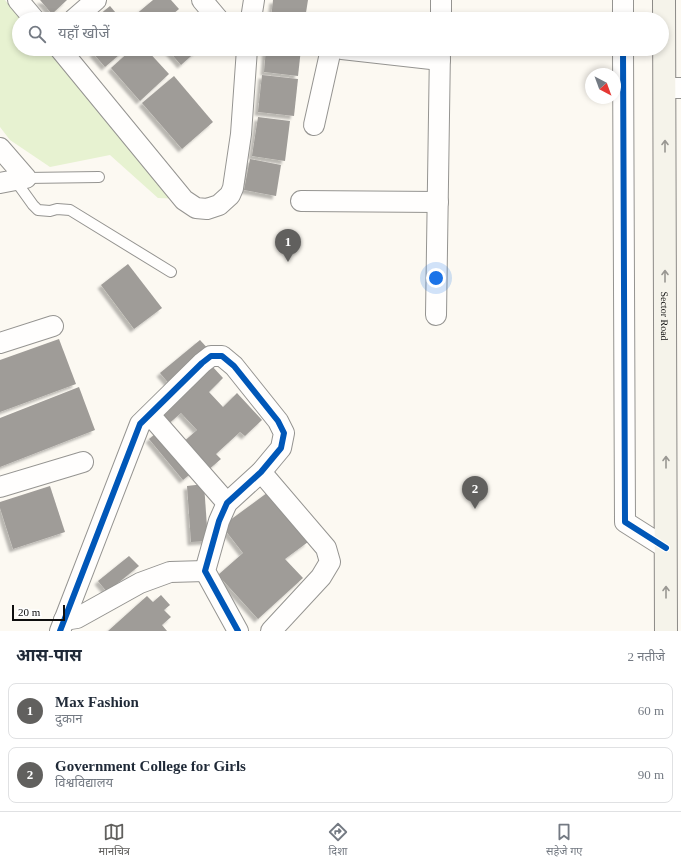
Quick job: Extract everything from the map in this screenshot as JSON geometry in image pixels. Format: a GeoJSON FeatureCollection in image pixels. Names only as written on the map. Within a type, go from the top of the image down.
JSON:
{"type":"FeatureCollection","features":[{"type":"Feature","properties":{"kind":"main road","name":"Sector Road"},"geometry":{"type":"LineString","coordinates":[[664,0],[665,12]]}},
{"type":"Feature","properties":{"kind":"main road","name":"Sector Road"},"geometry":{"type":"LineString","coordinates":[[666,631],[673,88],[669,49]]}},
{"type":"Feature","properties":{"kind":"street"},"geometry":{"type":"LineString","coordinates":[[18,0],[28,12]]}},
{"type":"Feature","properties":{"kind":"street"},"geometry":{"type":"LineString","coordinates":[[82,12],[96,0]]}},
{"type":"Feature","properties":{"kind":"street"},"geometry":{"type":"LineString","coordinates":[[202,0],[212,12]]}},
{"type":"Feature","properties":{"kind":"street"},"geometry":{"type":"LineString","coordinates":[[252,12],[254,0]]}},
{"type":"Feature","properties":{"kind":"street"},"geometry":{"type":"LineString","coordinates":[[441,0],[441,12]]}},
{"type":"Feature","properties":{"kind":"street"},"geometry":{"type":"LineString","coordinates":[[623,0],[623,12]]}},
{"type":"Feature","properties":{"kind":"street"},"geometry":{"type":"LineString","coordinates":[[66,56],[184,200],[196,208],[207,209],[219,205],[230,195],[233,188],[241,134],[247,56]]}},
{"type":"Feature","properties":{"kind":"street"},"geometry":{"type":"LineString","coordinates":[[314,125],[329,56]]}},
{"type":"Feature","properties":{"kind":"street"},"geometry":{"type":"LineString","coordinates":[[436,314],[440,56]]}},
{"type":"Feature","properties":{"kind":"street"},"geometry":{"type":"LineString","coordinates":[[623,56],[625,522],[666,548]]}},
{"type":"Feature","properties":{"kind":"street"},"geometry":{"type":"LineString","coordinates":[[0,148],[14,180]]}},
{"type":"Feature","properties":{"kind":"street"},"geometry":{"type":"LineString","coordinates":[[301,201],[438,202]]}},
{"type":"Feature","properties":{"kind":"street"},"geometry":{"type":"LineString","coordinates":[[0,343],[53,326]]}},
{"type":"Feature","properties":{"kind":"street"},"geometry":{"type":"LineString","coordinates":[[71,625],[140,424],[206,360],[211,356],[222,356],[234,366],[278,421],[284,433],[281,448],[261,472],[227,503],[219,521],[205,570],[238,631]]}},
{"type":"Feature","properties":{"kind":"street"},"geometry":{"type":"LineString","coordinates":[[150,415],[227,503]]}},
{"type":"Feature","properties":{"kind":"street"},"geometry":{"type":"LineString","coordinates":[[0,487],[83,462]]}},
{"type":"Feature","properties":{"kind":"street"},"geometry":{"type":"LineString","coordinates":[[261,472],[326,548],[330,562],[321,577],[271,631]]}},
{"type":"Feature","properties":{"kind":"street"},"geometry":{"type":"LineString","coordinates":[[71,625],[140,583],[170,572],[205,570]]}},
{"type":"Feature","properties":{"kind":"lane"},"geometry":{"type":"LineString","coordinates":[[14,180],[99,177]]}},
{"type":"Feature","properties":{"kind":"lane"},"geometry":{"type":"LineString","coordinates":[[14,180],[38,210],[70,210],[170,272]]}},
{"type":"Feature","properties":{"kind":"green space"},"geometry":{"type":"Polygon","coordinates":[[[0,0],[5,0],[16,12],[12,12],[12,56],[55,56],[183,199],[158,198],[110,155],[50,167],[10,140],[0,127],[0,0]]]}},
{"type":"Feature","properties":{"kind":"building"},"geometry":{"type":"Polygon","coordinates":[[[40,0],[67,0],[54,12],[50,12],[40,0]]]}},
{"type":"Feature","properties":{"kind":"building"},"geometry":{"type":"Polygon","coordinates":[[[153,0],[171,0],[179,9],[175,12],[139,12],[153,0]]]}},
{"type":"Feature","properties":{"kind":"building"},"geometry":{"type":"Polygon","coordinates":[[[273,0],[308,0],[306,12],[272,12],[273,0]]]}},
{"type":"Feature","properties":{"kind":"building"},"geometry":{"type":"Polygon","coordinates":[[[110,6],[115,12],[103,12],[110,6]]]}},
{"type":"Feature","properties":{"kind":"building"},"geometry":{"type":"Polygon","coordinates":[[[96,56],[118,56],[105,67],[96,56]]]}},
{"type":"Feature","properties":{"kind":"building"},"geometry":{"type":"Polygon","coordinates":[[[124,56],[152,56],[169,74],[140,101],[111,68],[124,56]]]}},
{"type":"Feature","properties":{"kind":"building"},"geometry":{"type":"Polygon","coordinates":[[[173,56],[191,56],[181,65],[173,56]]]}},
{"type":"Feature","properties":{"kind":"building"},"geometry":{"type":"Polygon","coordinates":[[[265,56],[300,56],[298,76],[264,72],[265,56]]]}},
{"type":"Feature","properties":{"kind":"building"},"geometry":{"type":"Polygon","coordinates":[[[262,75],[298,79],[294,116],[258,112],[262,75]]]}},
{"type":"Feature","properties":{"kind":"building"},"geometry":{"type":"Polygon","coordinates":[[[174,76],[213,122],[182,149],[142,103],[174,76]]]}},
{"type":"Feature","properties":{"kind":"building"},"geometry":{"type":"Polygon","coordinates":[[[258,117],[290,121],[285,161],[252,156],[258,117]]]}},
{"type":"Feature","properties":{"kind":"building"},"geometry":{"type":"Polygon","coordinates":[[[250,159],[281,165],[276,196],[244,190],[250,159]]]}},
{"type":"Feature","properties":{"kind":"building"},"geometry":{"type":"Polygon","coordinates":[[[128,264],[162,308],[134,329],[101,285],[128,264]]]}},
{"type":"Feature","properties":{"kind":"building"},"geometry":{"type":"Polygon","coordinates":[[[59,339],[76,384],[0,412],[0,360],[59,339]]]}},
{"type":"Feature","properties":{"kind":"building"},"geometry":{"type":"Polygon","coordinates":[[[200,340],[211,352],[171,386],[160,373],[200,340]]]}},
{"type":"Feature","properties":{"kind":"building"},"geometry":{"type":"Polygon","coordinates":[[[212,366],[223,378],[209,392],[223,407],[237,393],[262,420],[245,436],[240,432],[216,454],[221,459],[207,471],[181,444],[197,430],[181,413],[165,427],[157,417],[212,366]]]}},
{"type":"Feature","properties":{"kind":"building"},"geometry":{"type":"Polygon","coordinates":[[[79,387],[95,430],[0,467],[0,418],[79,387]]]}},
{"type":"Feature","properties":{"kind":"building"},"geometry":{"type":"Polygon","coordinates":[[[160,430],[194,471],[183,480],[149,439],[160,430]]]}},
{"type":"Feature","properties":{"kind":"building"},"geometry":{"type":"Polygon","coordinates":[[[204,484],[208,541],[191,542],[187,486],[204,484]]]}},
{"type":"Feature","properties":{"kind":"building"},"geometry":{"type":"Polygon","coordinates":[[[50,486],[65,532],[13,549],[0,508],[0,502],[50,486]]]}},
{"type":"Feature","properties":{"kind":"building"},"geometry":{"type":"Polygon","coordinates":[[[271,490],[308,542],[285,559],[303,578],[258,619],[218,575],[243,553],[222,526],[271,490]]]}},
{"type":"Feature","properties":{"kind":"building"},"geometry":{"type":"Polygon","coordinates":[[[129,556],[139,566],[107,592],[98,581],[129,556]]]}},
{"type":"Feature","properties":{"kind":"building"},"geometry":{"type":"Polygon","coordinates":[[[161,595],[170,605],[164,610],[171,617],[162,625],[167,631],[108,631],[147,596],[153,602],[161,595]]]}},
{"type":"Feature","properties":{"kind":"cycle path"},"geometry":{"type":"LineString","coordinates":[[623,56],[625,522],[666,548]]}},
{"type":"Feature","properties":{"kind":"cycle path"},"geometry":{"type":"LineString","coordinates":[[60,631],[140,424],[211,356],[222,356],[234,366],[278,421],[284,433],[281,448],[261,472],[227,503],[219,521],[205,571],[238,631]]}},
{"type":"Feature","properties":{"kind":"place","name":"Max Fashion"},"geometry":{"type":"Point","coordinates":[288,262]}},
{"type":"Feature","properties":{"kind":"place","name":"Government College for Girls"},"geometry":{"type":"Point","coordinates":[475,509]}}]}
